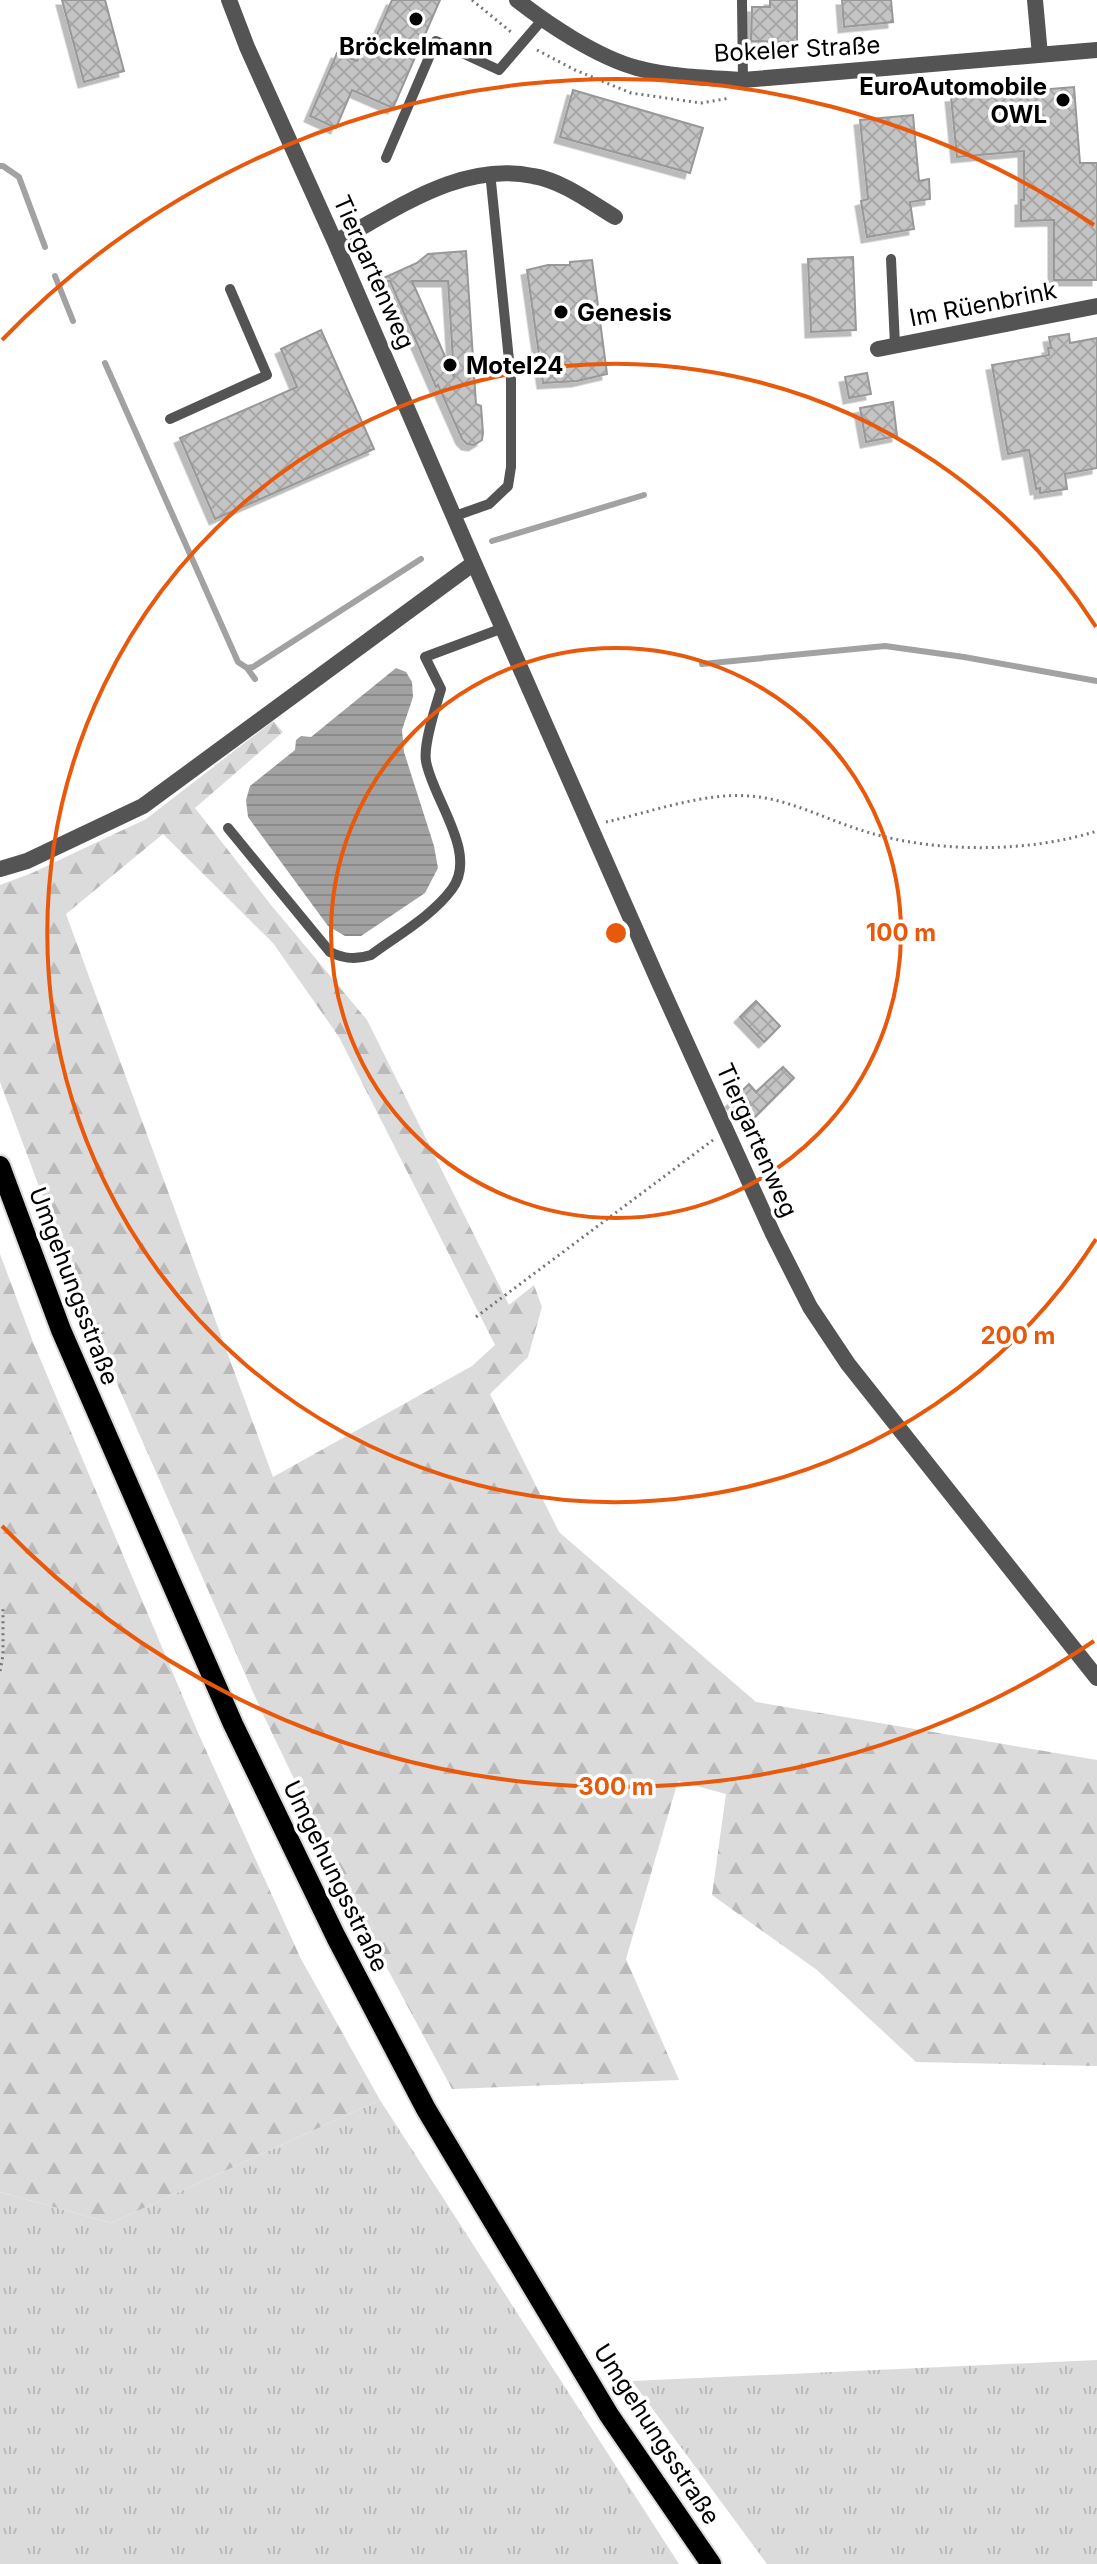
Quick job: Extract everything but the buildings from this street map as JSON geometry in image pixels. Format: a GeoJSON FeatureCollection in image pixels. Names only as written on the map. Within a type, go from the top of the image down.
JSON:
{"type":"FeatureCollection","features":[{"type":"Feature","properties":{"kind":"main road","name":"Umgehungsstraße"},"geometry":{"type":"LineString","coordinates":[[0,1166],[67,1345],[233,1724],[336,1937],[426,2109],[601,2402],[711,2564]]}},
{"type":"Feature","properties":{"kind":"street","name":"Tiergartenweg"},"geometry":{"type":"LineString","coordinates":[[229,0],[247,47],[726,1130],[810,1307],[848,1364],[1097,1678]]}},
{"type":"Feature","properties":{"kind":"street","name":"Bokeler Straße"},"geometry":{"type":"LineString","coordinates":[[517,0],[542,20],[581,43],[635,67],[690,77],[743,80],[1097,50]]}},
{"type":"Feature","properties":{"kind":"street"},"geometry":{"type":"LineString","coordinates":[[1035,0],[1040,55]]}},
{"type":"Feature","properties":{"kind":"street"},"geometry":{"type":"LineString","coordinates":[[335,242],[447,183],[490,172],[535,176],[574,192],[615,217]]}},
{"type":"Feature","properties":{"kind":"street","name":"Im Rüenbrink"},"geometry":{"type":"LineString","coordinates":[[878,349],[1097,306]]}},
{"type":"Feature","properties":{"kind":"street"},"geometry":{"type":"LineString","coordinates":[[0,869],[27,861],[143,806],[474,563]]}},
{"type":"Feature","properties":{"kind":"lane"},"geometry":{"type":"LineString","coordinates":[[742,0],[743,80]]}},
{"type":"Feature","properties":{"kind":"lane"},"geometry":{"type":"LineString","coordinates":[[386,158],[436,41],[499,70],[542,20]]}},
{"type":"Feature","properties":{"kind":"lane"},"geometry":{"type":"LineString","coordinates":[[455,516],[489,504],[508,486],[511,467],[511,380],[490,172]]}},
{"type":"Feature","properties":{"kind":"lane"},"geometry":{"type":"LineString","coordinates":[[891,259],[895,345]]}},
{"type":"Feature","properties":{"kind":"lane"},"geometry":{"type":"LineString","coordinates":[[170,419],[267,375],[230,289]]}},
{"type":"Feature","properties":{"kind":"lane"},"geometry":{"type":"LineString","coordinates":[[228,828],[330,952],[339,957],[359,959],[371,955],[437,906],[454,887],[461,867],[456,841],[425,760],[441,689],[425,657],[503,628]]}},
{"type":"Feature","properties":{"kind":"path"},"geometry":{"type":"LineString","coordinates":[[472,0],[524,43]]}},
{"type":"Feature","properties":{"kind":"path"},"geometry":{"type":"LineString","coordinates":[[591,826],[721,796],[750,796],[771,798],[868,833],[910,842],[965,848],[1043,843],[1097,831]]}},
{"type":"Feature","properties":{"kind":"path"},"geometry":{"type":"LineString","coordinates":[[476,1317],[726,1130]]}},
{"type":"Feature","properties":{"kind":"path"},"geometry":{"type":"LineString","coordinates":[[0,1671],[3,1609]]}},
{"type":"Feature","properties":{"kind":"green space"},"geometry":{"type":"Polygon","coordinates":[[[273,721],[283,732],[195,808],[367,1020],[509,1305],[534,1285],[542,1307],[528,1357],[490,1394],[559,1532],[756,1702],[1097,1760],[1097,2066],[916,2062],[817,1970],[712,1895],[726,1794],[678,1781],[626,1959],[679,2080],[452,2089],[365,1927],[261,1710],[88,1318],[0,1082],[0,885],[146,819],[273,721]],[[163,834],[66,914],[273,1477],[472,1366],[495,1345],[339,1037],[273,943],[163,834]]]}},
{"type":"Feature","properties":{"kind":"green space"},"geometry":{"type":"Polygon","coordinates":[[[0,1254],[33,1342],[199,1735],[301,1959],[380,2100],[111,2223],[0,2192],[0,1254]]]}},
{"type":"Feature","properties":{"kind":"green space"},"geometry":{"type":"Polygon","coordinates":[[[380,2100],[679,2564],[0,2564],[0,2192],[111,2223],[380,2100]]]}},
{"type":"Feature","properties":{"kind":"green space"},"geometry":{"type":"Polygon","coordinates":[[[1097,2360],[1097,2564],[767,2564],[632,2381],[1097,2360]]]}},
{"type":"Feature","properties":{"kind":"shaded area"},"geometry":{"type":"Polygon","coordinates":[[[396,668],[406,672],[412,682],[413,697],[402,730],[404,752],[438,868],[425,893],[361,936],[345,936],[328,926],[248,817],[246,800],[250,786],[295,750],[296,740],[301,736],[311,737],[396,668]]]}},
{"type":"Feature","properties":{"kind":"waterway"},"geometry":{"type":"LineString","coordinates":[[0,166],[19,177],[45,247]]}},
{"type":"Feature","properties":{"kind":"waterway"},"geometry":{"type":"LineString","coordinates":[[55,276],[73,321]]}},
{"type":"Feature","properties":{"kind":"waterway"},"geometry":{"type":"LineString","coordinates":[[105,363],[238,662],[247,668],[421,559]]}},
{"type":"Feature","properties":{"kind":"waterway"},"geometry":{"type":"LineString","coordinates":[[492,541],[644,495]]}},
{"type":"Feature","properties":{"kind":"waterway"},"geometry":{"type":"LineString","coordinates":[[702,664],[885,646],[1097,681]]}},
{"type":"Feature","properties":{"kind":"waterway"},"geometry":{"type":"LineString","coordinates":[[247,668],[255,679]]}},
{"type":"Feature","properties":{"kind":"place","name":"Bröckelmann"},"geometry":{"type":"Point","coordinates":[416,19]}},
{"type":"Feature","properties":{"kind":"place","name":"EuroAutomobile OWL"},"geometry":{"type":"Point","coordinates":[1063,100]}},
{"type":"Feature","properties":{"kind":"place","name":"Genesis"},"geometry":{"type":"Point","coordinates":[561,312]}},
{"type":"Feature","properties":{"kind":"place","name":"Motel24"},"geometry":{"type":"Point","coordinates":[450,365]}}]}
